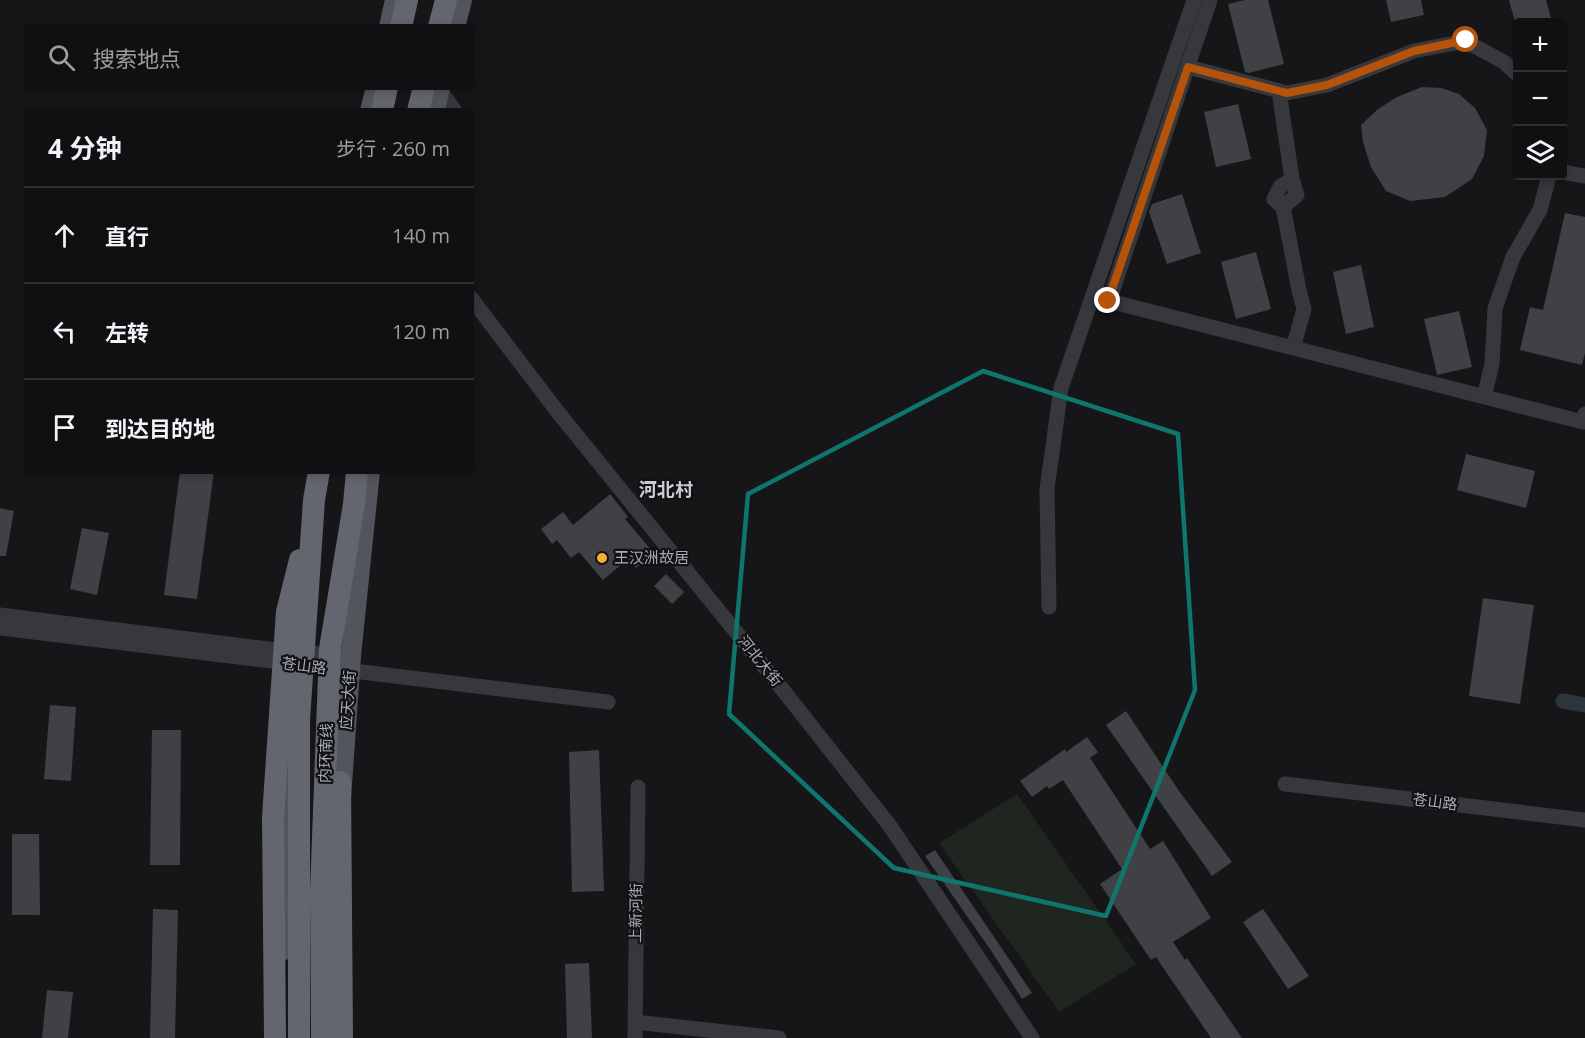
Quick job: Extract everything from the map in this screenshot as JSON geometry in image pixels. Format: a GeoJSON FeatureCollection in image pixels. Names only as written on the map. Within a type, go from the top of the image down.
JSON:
{"type":"FeatureCollection","features":[{"type":"Feature","properties":{"kind":"highway"},"geometry":{"type":"LineString","coordinates":[[402,24],[407,0]]}},
{"type":"Feature","properties":{"kind":"highway"},"geometry":{"type":"LineString","coordinates":[[441,24],[446,0]]}},
{"type":"Feature","properties":{"kind":"highway"},"geometry":{"type":"LineString","coordinates":[[383,108],[386,90]]}},
{"type":"Feature","properties":{"kind":"highway"},"geometry":{"type":"LineString","coordinates":[[420,108],[434,90]]}},
{"type":"Feature","properties":{"kind":"highway","name":"内环南线"},"geometry":{"type":"LineString","coordinates":[[299,1038],[299,720],[314,500],[318,474]]}},
{"type":"Feature","properties":{"kind":"highway","name":"内环南线"},"geometry":{"type":"LineString","coordinates":[[322,1038],[321,892],[330,649],[354,504],[357,474]]}},
{"type":"Feature","properties":{"kind":"highway"},"geometry":{"type":"LineString","coordinates":[[275,1038],[273,817],[287,612],[314,500]]}},
{"type":"Feature","properties":{"kind":"highway"},"geometry":{"type":"LineString","coordinates":[[342,1038],[339,723],[354,504]]}},
{"type":"Feature","properties":{"kind":"main road"},"geometry":{"type":"LineString","coordinates":[[390,24],[395,0]]}},
{"type":"Feature","properties":{"kind":"main road"},"geometry":{"type":"LineString","coordinates":[[456,24],[462,0]]}},
{"type":"Feature","properties":{"kind":"main road"},"geometry":{"type":"LineString","coordinates":[[371,108],[375,90]]}},
{"type":"Feature","properties":{"kind":"main road"},"geometry":{"type":"LineString","coordinates":[[435,90],[435,108]]}},
{"type":"Feature","properties":{"kind":"main road"},"geometry":{"type":"LineString","coordinates":[[285,1038],[285,887],[291,658],[311,474]]}},
{"type":"Feature","properties":{"kind":"main road","name":"应天大街"},"geometry":{"type":"LineString","coordinates":[[335,1038],[334,891],[351,664],[370,474]]}},
{"type":"Feature","properties":{"kind":"street"},"geometry":{"type":"LineString","coordinates":[[1049,607],[1047,489],[1060,388],[1194,0]]}},
{"type":"Feature","properties":{"kind":"street"},"geometry":{"type":"LineString","coordinates":[[1210,0],[1108,301],[1583,422],[1585,414]]}},
{"type":"Feature","properties":{"kind":"street"},"geometry":{"type":"LineString","coordinates":[[1188,67],[1287,93],[1327,85],[1414,51],[1466,40],[1504,62],[1515,72]]}},
{"type":"Feature","properties":{"kind":"street"},"geometry":{"type":"LineString","coordinates":[[437,90],[452,108]]}},
{"type":"Feature","properties":{"kind":"street"},"geometry":{"type":"LineString","coordinates":[[1279,91],[1292,179],[1280,187],[1274,199],[1282,207],[1304,309],[1293,348]]}},
{"type":"Feature","properties":{"kind":"street"},"geometry":{"type":"LineString","coordinates":[[1567,173],[1585,176]]}},
{"type":"Feature","properties":{"kind":"street"},"geometry":{"type":"LineString","coordinates":[[1484,397],[1492,364],[1495,308],[1513,257],[1540,210],[1548,180]]}},
{"type":"Feature","properties":{"kind":"street","name":"河北大街"},"geometry":{"type":"LineString","coordinates":[[474,302],[557,411],[780,685],[890,826],[1032,1038]]}},
{"type":"Feature","properties":{"kind":"street","name":"苍山路"},"geometry":{"type":"LineString","coordinates":[[0,615],[291,658]]}},
{"type":"Feature","properties":{"kind":"street","name":"苍山路"},"geometry":{"type":"LineString","coordinates":[[0,628],[351,664],[608,702]]}},
{"type":"Feature","properties":{"kind":"street","name":"苍山路"},"geometry":{"type":"LineString","coordinates":[[1285,784],[1585,820]]}},
{"type":"Feature","properties":{"kind":"street","name":"上新河街"},"geometry":{"type":"LineString","coordinates":[[634,1038],[638,787]]}},
{"type":"Feature","properties":{"kind":"street"},"geometry":{"type":"LineString","coordinates":[[635,1022],[779,1038]]}},
{"type":"Feature","properties":{"kind":"highlighted area"},"geometry":{"type":"Polygon","coordinates":[[[983,371],[1178,434],[1195,690],[1106,916],[894,868],[729,714],[748,494],[983,371]]]}},
{"type":"Feature","properties":{"kind":"shaded area"},"geometry":{"type":"Polygon","coordinates":[[[1017,794],[1136,964],[1059,1012],[939,843],[1017,794]]]}},
{"type":"Feature","properties":{"kind":"building"},"geometry":{"type":"Polygon","coordinates":[[[1245,0],[1268,0],[1284,64],[1245,72],[1228,4],[1245,0]]]}},
{"type":"Feature","properties":{"kind":"building"},"geometry":{"type":"Polygon","coordinates":[[[1386,0],[1421,0],[1424,15],[1391,22],[1386,0]]]}},
{"type":"Feature","properties":{"kind":"building"},"geometry":{"type":"Polygon","coordinates":[[[1509,0],[1546,0],[1551,18],[1514,18],[1509,0]]]}},
{"type":"Feature","properties":{"kind":"building"},"geometry":{"type":"Polygon","coordinates":[[[1422,87],[1441,88],[1459,94],[1475,108],[1487,130],[1484,156],[1472,179],[1445,197],[1410,201],[1386,191],[1371,167],[1363,142],[1361,125],[1378,109],[1397,97],[1422,87]]]}},
{"type":"Feature","properties":{"kind":"building"},"geometry":{"type":"Polygon","coordinates":[[[1238,104],[1251,159],[1216,167],[1204,112],[1238,104]]]}},
{"type":"Feature","properties":{"kind":"building"},"geometry":{"type":"Polygon","coordinates":[[[1182,194],[1201,253],[1167,264],[1149,212],[1152,204],[1182,194]]]}},
{"type":"Feature","properties":{"kind":"building"},"geometry":{"type":"Polygon","coordinates":[[[1565,213],[1585,217],[1585,353],[1582,365],[1520,350],[1530,307],[1543,310],[1565,213]]]}},
{"type":"Feature","properties":{"kind":"building"},"geometry":{"type":"Polygon","coordinates":[[[1256,252],[1271,309],[1236,319],[1221,262],[1256,252]]]}},
{"type":"Feature","properties":{"kind":"building"},"geometry":{"type":"Polygon","coordinates":[[[1361,265],[1374,327],[1346,334],[1333,272],[1361,265]]]}},
{"type":"Feature","properties":{"kind":"building"},"geometry":{"type":"Polygon","coordinates":[[[1459,311],[1472,367],[1437,375],[1424,319],[1459,311]]]}},
{"type":"Feature","properties":{"kind":"building"},"geometry":{"type":"Polygon","coordinates":[[[1466,454],[1535,471],[1526,508],[1457,490],[1466,454]]]}},
{"type":"Feature","properties":{"kind":"building"},"geometry":{"type":"Polygon","coordinates":[[[180,474],[214,474],[197,599],[164,595],[180,474]]]}},
{"type":"Feature","properties":{"kind":"building"},"geometry":{"type":"Polygon","coordinates":[[[610,494],[628,517],[625,519],[654,553],[636,568],[628,559],[603,580],[579,552],[571,558],[557,540],[552,544],[541,529],[563,512],[573,525],[610,494]]]}},
{"type":"Feature","properties":{"kind":"building"},"geometry":{"type":"Polygon","coordinates":[[[0,508],[14,511],[6,556],[0,556],[0,508]]]}},
{"type":"Feature","properties":{"kind":"building"},"geometry":{"type":"Polygon","coordinates":[[[82,528],[109,533],[97,595],[70,589],[82,528]]]}},
{"type":"Feature","properties":{"kind":"building"},"geometry":{"type":"Polygon","coordinates":[[[666,574],[684,592],[672,604],[654,586],[666,574]]]}},
{"type":"Feature","properties":{"kind":"building"},"geometry":{"type":"Polygon","coordinates":[[[1483,598],[1534,605],[1520,704],[1469,696],[1483,598]]]}},
{"type":"Feature","properties":{"kind":"building"},"geometry":{"type":"Polygon","coordinates":[[[50,705],[76,707],[71,781],[44,779],[50,705]]]}},
{"type":"Feature","properties":{"kind":"building"},"geometry":{"type":"Polygon","coordinates":[[[1126,711],[1179,791],[1232,862],[1212,876],[1106,725],[1126,711]]]}},
{"type":"Feature","properties":{"kind":"building"},"geometry":{"type":"Polygon","coordinates":[[[152,730],[181,730],[180,865],[150,865],[152,730]]]}},
{"type":"Feature","properties":{"kind":"building"},"geometry":{"type":"Polygon","coordinates":[[[1087,737],[1098,752],[1090,758],[1150,849],[1163,841],[1211,918],[1173,942],[1185,960],[1187,958],[1242,1038],[1211,1038],[1156,957],[1151,960],[1100,884],[1122,869],[1063,780],[1049,789],[1047,786],[1032,797],[1020,781],[1065,749],[1066,752],[1087,737]]]}},
{"type":"Feature","properties":{"kind":"building"},"geometry":{"type":"Polygon","coordinates":[[[599,750],[604,891],[572,892],[569,752],[599,750]]]}},
{"type":"Feature","properties":{"kind":"building"},"geometry":{"type":"Polygon","coordinates":[[[12,834],[39,834],[40,915],[12,915],[12,834]]]}},
{"type":"Feature","properties":{"kind":"building"},"geometry":{"type":"Polygon","coordinates":[[[935,850],[1032,993],[1022,999],[925,856],[935,850]]]}},
{"type":"Feature","properties":{"kind":"building"},"geometry":{"type":"Polygon","coordinates":[[[153,909],[178,910],[175,1038],[150,1038],[153,909]]]}},
{"type":"Feature","properties":{"kind":"building"},"geometry":{"type":"Polygon","coordinates":[[[1263,909],[1309,976],[1288,989],[1243,922],[1263,909]]]}},
{"type":"Feature","properties":{"kind":"building"},"geometry":{"type":"Polygon","coordinates":[[[589,963],[592,1038],[567,1038],[565,964],[589,963]]]}},
{"type":"Feature","properties":{"kind":"building"},"geometry":{"type":"Polygon","coordinates":[[[47,990],[73,992],[68,1038],[42,1038],[47,990]]]}},
{"type":"Feature","properties":{"kind":"waterway"},"geometry":{"type":"LineString","coordinates":[[1563,701],[1585,705]]}},
{"type":"Feature","properties":{"kind":"place","name":"王汉洲故居"},"geometry":{"type":"Point","coordinates":[602,558]}},
{"type":"Feature","properties":{"kind":"district","name":"河北村"},"geometry":{"type":"Point","coordinates":[666,490]}},
{"type":"Feature","properties":{"kind":"route"},"geometry":{"type":"LineString","coordinates":[[1108,301],[1188,67],[1287,93],[1327,85],[1414,51],[1466,40]]}}]}
